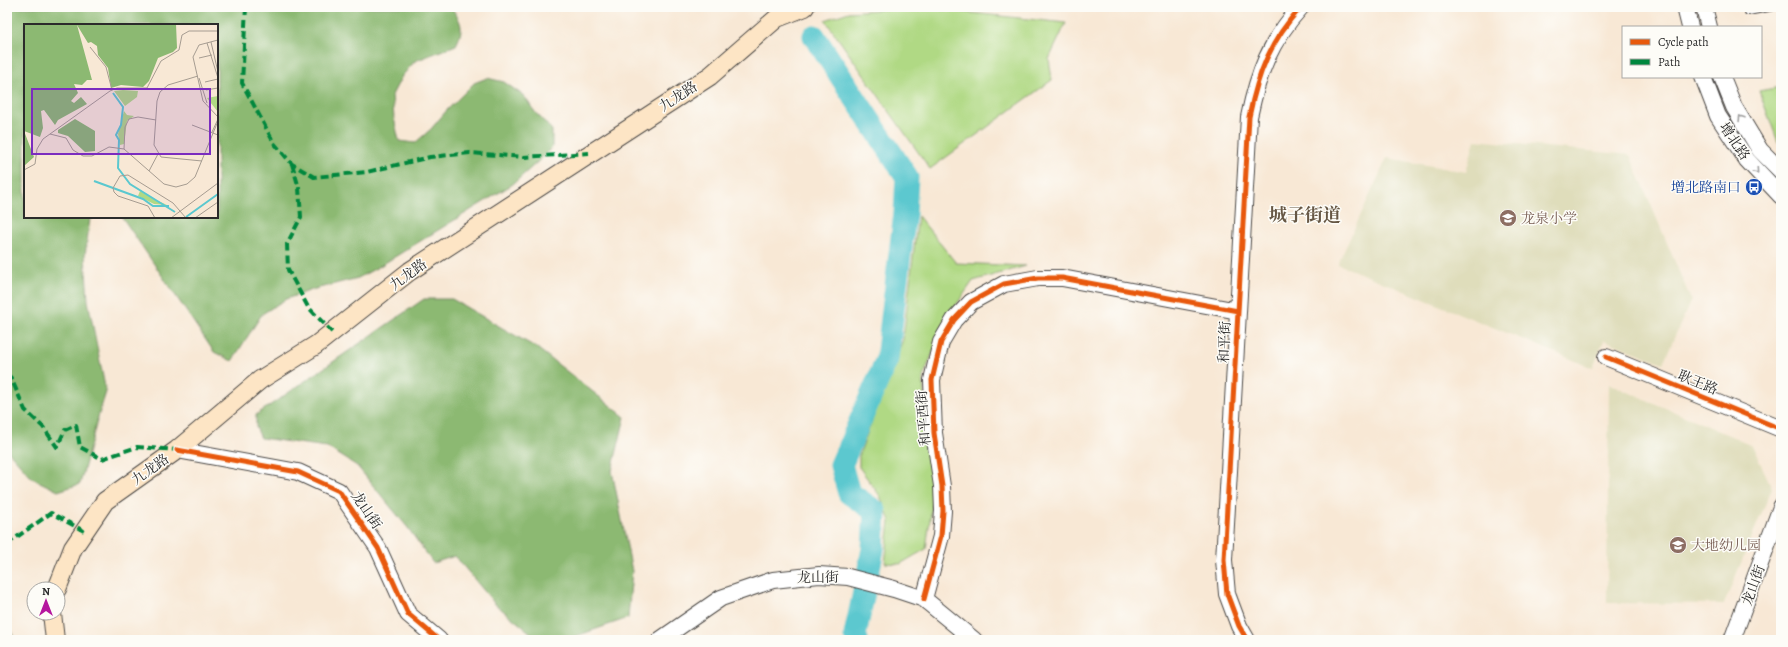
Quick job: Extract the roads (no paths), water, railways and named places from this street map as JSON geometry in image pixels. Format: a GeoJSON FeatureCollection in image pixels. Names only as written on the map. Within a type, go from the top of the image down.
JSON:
{"type":"FeatureCollection","features":[{"type":"Feature","properties":{"kind":"main road","name":"九龙路"},"geometry":{"type":"LineString","coordinates":[[60,581],[73,548],[105,500],[177,450],[260,380],[316,345],[410,271],[710,76],[777,18],[801,8]]}},
{"type":"Feature","properties":{"kind":"main road"},"geometry":{"type":"LineString","coordinates":[[53,621],[55,640]]}},
{"type":"Feature","properties":{"kind":"street","name":"和平街"},"geometry":{"type":"LineString","coordinates":[[1247,640],[1239,626],[1227,594],[1224,560],[1249,117],[1254,94],[1267,54],[1283,29],[1301,7]]}},
{"type":"Feature","properties":{"kind":"street"},"geometry":{"type":"LineString","coordinates":[[1685,7],[1690,26]]}},
{"type":"Feature","properties":{"kind":"street"},"geometry":{"type":"LineString","coordinates":[[1704,7],[1708,26]]}},
{"type":"Feature","properties":{"kind":"street","name":"增北路"},"geometry":{"type":"LineString","coordinates":[[1703,78],[1718,116],[1746,160],[1781,196]]}},
{"type":"Feature","properties":{"kind":"street","name":"增北路"},"geometry":{"type":"LineString","coordinates":[[1722,78],[1734,107],[1760,150],[1781,172]]}},
{"type":"Feature","properties":{"kind":"street","name":"和平西街"},"geometry":{"type":"LineString","coordinates":[[924,600],[941,536],[943,511],[942,486],[934,433],[932,380],[941,342],[954,320],[971,302],[1004,284],[1038,278],[1062,278],[1238,311]]}},
{"type":"Feature","properties":{"kind":"street","name":"耿王路"},"geometry":{"type":"LineString","coordinates":[[1606,357],[1781,429]]}},
{"type":"Feature","properties":{"kind":"street","name":"龙山街"},"geometry":{"type":"LineString","coordinates":[[177,450],[298,472],[339,491],[378,548],[408,614],[439,640]]}},
{"type":"Feature","properties":{"kind":"street","name":"龙山街"},"geometry":{"type":"LineString","coordinates":[[1732,640],[1781,507]]}},
{"type":"Feature","properties":{"kind":"street","name":"龙山街"},"geometry":{"type":"LineString","coordinates":[[660,640],[721,598],[773,580],[819,575],[848,577],[894,589],[924,600],[974,640]]}},
{"type":"Feature","properties":{"kind":"lane"},"geometry":{"type":"LineString","coordinates":[[1748,12],[1774,7]]}},
{"type":"Feature","properties":{"kind":"waterway"},"geometry":{"type":"LineString","coordinates":[[814,36],[907,177],[905,213],[887,359],[841,465],[849,493],[875,511],[873,549],[855,635],[857,640]]}},
{"type":"Feature","properties":{"kind":"place","name":"增北路南口"},"geometry":{"type":"Point","coordinates":[1754,187]}},
{"type":"Feature","properties":{"kind":"place","name":"龙泉小学"},"geometry":{"type":"Point","coordinates":[1508,218]}},
{"type":"Feature","properties":{"kind":"place","name":"大地幼儿园"},"geometry":{"type":"Point","coordinates":[1678,545]}},
{"type":"Feature","properties":{"kind":"district","name":"城子街道"},"geometry":{"type":"Point","coordinates":[1305,215]}}]}
